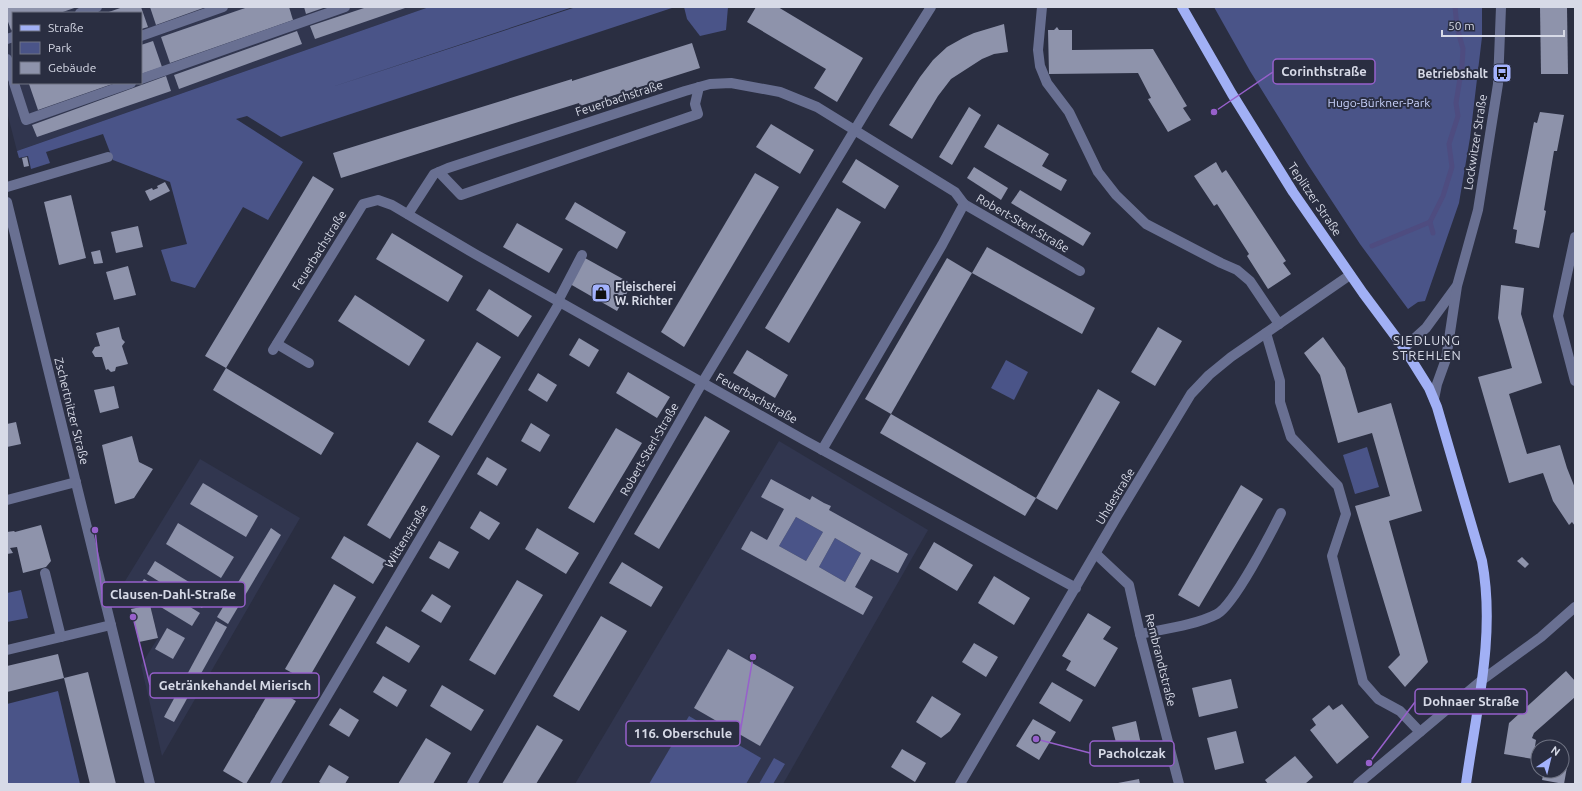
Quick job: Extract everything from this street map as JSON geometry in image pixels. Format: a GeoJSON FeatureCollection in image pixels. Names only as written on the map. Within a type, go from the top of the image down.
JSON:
{"type":"FeatureCollection","features":[{"type":"Feature","properties":{"kind":"main road","name":"Teplitzer Straße"},"geometry":{"type":"LineString","coordinates":[[1182,7],[1232,94],[1293,192],[1350,275],[1404,348],[1421,373],[1434,399],[1482,561],[1485,580],[1487,606],[1482,680],[1466,784]]}},
{"type":"Feature","properties":{"kind":"street"},"geometry":{"type":"LineString","coordinates":[[83,12],[97,7]]}},
{"type":"Feature","properties":{"kind":"street"},"geometry":{"type":"LineString","coordinates":[[142,36],[223,7]]}},
{"type":"Feature","properties":{"kind":"street"},"geometry":{"type":"LineString","coordinates":[[142,79],[345,7]]}},
{"type":"Feature","properties":{"kind":"street","name":"Robert-Sterl-Straße"},"geometry":{"type":"LineString","coordinates":[[472,784],[702,383],[931,7]]}},
{"type":"Feature","properties":{"kind":"street"},"geometry":{"type":"LineString","coordinates":[[1042,7],[1038,50],[1040,66],[1047,83],[1069,112],[1102,178],[1116,195],[1146,224],[1237,270],[1250,280],[1279,324]]}},
{"type":"Feature","properties":{"kind":"street","name":"Lockwitzer Straße"},"geometry":{"type":"LineString","coordinates":[[1457,286],[1478,210],[1498,84],[1501,7]]}},
{"type":"Feature","properties":{"kind":"street"},"geometry":{"type":"LineString","coordinates":[[7,59],[12,76]]}},
{"type":"Feature","properties":{"kind":"street","name":"Feuerbachstraße"},"geometry":{"type":"LineString","coordinates":[[408,214],[434,174],[606,116],[710,84],[731,83],[780,92],[817,107],[855,131]]}},
{"type":"Feature","properties":{"kind":"street"},"geometry":{"type":"LineString","coordinates":[[14,84],[26,120],[128,84]]}},
{"type":"Feature","properties":{"kind":"street"},"geometry":{"type":"LineString","coordinates":[[439,172],[461,195],[698,114],[695,104],[699,87]]}},
{"type":"Feature","properties":{"kind":"street","name":"Robert-Sterl-Straße"},"geometry":{"type":"LineString","coordinates":[[855,131],[955,192],[964,204],[1080,271]]}},
{"type":"Feature","properties":{"kind":"street"},"geometry":{"type":"LineString","coordinates":[[7,187],[108,156]]}},
{"type":"Feature","properties":{"kind":"street","name":"Feuerbachstraße"},"geometry":{"type":"LineString","coordinates":[[309,363],[275,347],[363,204],[378,200],[408,214],[702,383],[822,450],[1076,588]]}},
{"type":"Feature","properties":{"kind":"street","name":"Zschertnitzer Straße"},"geometry":{"type":"LineString","coordinates":[[7,202],[150,784]]}},
{"type":"Feature","properties":{"kind":"street"},"geometry":{"type":"LineString","coordinates":[[822,450],[938,252],[964,204]]}},
{"type":"Feature","properties":{"kind":"street"},"geometry":{"type":"LineString","coordinates":[[1575,237],[1558,316],[1575,381]]}},
{"type":"Feature","properties":{"kind":"street","name":"Wittenstraße"},"geometry":{"type":"LineString","coordinates":[[275,784],[559,301],[582,254]]}},
{"type":"Feature","properties":{"kind":"street","name":"Uhdestraße"},"geometry":{"type":"LineString","coordinates":[[960,784],[1191,394],[1209,375],[1231,357],[1350,275]]}},
{"type":"Feature","properties":{"kind":"street"},"geometry":{"type":"LineString","coordinates":[[1404,348],[1426,328],[1457,286]]}},
{"type":"Feature","properties":{"kind":"street"},"geometry":{"type":"LineString","coordinates":[[1434,399],[1437,384],[1446,359],[1457,286]]}},
{"type":"Feature","properties":{"kind":"street"},"geometry":{"type":"LineString","coordinates":[[1266,333],[1280,381],[1280,402],[1291,437],[1338,486],[1346,514],[1332,556],[1363,682],[1378,699],[1400,712],[1420,732]]}},
{"type":"Feature","properties":{"kind":"street"},"geometry":{"type":"LineString","coordinates":[[7,500],[76,482]]}},
{"type":"Feature","properties":{"kind":"street"},"geometry":{"type":"LineString","coordinates":[[1140,634],[1192,623],[1218,613],[1230,601],[1281,513]]}},
{"type":"Feature","properties":{"kind":"street","name":"Rembrandtstraße"},"geometry":{"type":"LineString","coordinates":[[1096,554],[1129,585],[1140,634],[1179,784]]}},
{"type":"Feature","properties":{"kind":"street"},"geometry":{"type":"LineString","coordinates":[[45,573],[61,637]]}},
{"type":"Feature","properties":{"kind":"street"},"geometry":{"type":"LineString","coordinates":[[1358,784],[1482,680],[1541,637],[1575,608]]}},
{"type":"Feature","properties":{"kind":"street"},"geometry":{"type":"LineString","coordinates":[[7,650],[111,625]]}},
{"type":"Feature","properties":{"kind":"shaded area"},"geometry":{"type":"Polygon","coordinates":[[[7,7],[429,7],[17,151],[7,112],[7,7]]]}},
{"type":"Feature","properties":{"kind":"shaded area"},"geometry":{"type":"Polygon","coordinates":[[[779,441],[928,530],[783,784],[575,784],[779,441]]]}},
{"type":"Feature","properties":{"kind":"shaded area"},"geometry":{"type":"Polygon","coordinates":[[[200,459],[300,518],[162,756],[141,665],[158,638],[150,605],[122,586],[200,459]]]}},
{"type":"Feature","properties":{"kind":"green space"},"geometry":{"type":"Polygon","coordinates":[[[429,7],[573,7],[329,88],[576,7],[675,7],[281,137],[247,116],[236,119],[303,162],[268,220],[243,207],[195,288],[171,281],[161,250],[187,244],[170,182],[113,160],[103,134],[46,152],[50,163],[31,169],[28,156],[19,158],[17,151],[429,7]]]}},
{"type":"Feature","properties":{"kind":"green space"},"geometry":{"type":"Polygon","coordinates":[[[684,7],[728,7],[726,30],[700,36],[687,19],[684,7]]]}},
{"type":"Feature","properties":{"kind":"green space","name":"Hugo-Bürkner-Park"},"geometry":{"type":"Polygon","coordinates":[[[1214,7],[1482,7],[1482,37],[1470,138],[1459,203],[1425,301],[1418,302],[1408,309],[1360,244],[1307,163],[1250,71],[1214,7]]]}},
{"type":"Feature","properties":{"kind":"green space"},"geometry":{"type":"Polygon","coordinates":[[[1006,360],[1028,372],[1014,400],[991,388],[1006,360]]]}},
{"type":"Feature","properties":{"kind":"green space"},"geometry":{"type":"Polygon","coordinates":[[[1367,447],[1379,487],[1355,494],[1343,455],[1367,447]]]}},
{"type":"Feature","properties":{"kind":"green space"},"geometry":{"type":"Polygon","coordinates":[[[796,517],[823,532],[806,561],[779,546],[796,517]]]}},
{"type":"Feature","properties":{"kind":"green space"},"geometry":{"type":"Polygon","coordinates":[[[835,538],[861,553],[845,582],[819,567],[835,538]]]}},
{"type":"Feature","properties":{"kind":"green space"},"geometry":{"type":"Polygon","coordinates":[[[21,590],[28,618],[7,622],[7,593],[21,590]]]}},
{"type":"Feature","properties":{"kind":"green space"},"geometry":{"type":"Polygon","coordinates":[[[58,691],[80,784],[7,784],[7,704],[58,691]]]}},
{"type":"Feature","properties":{"kind":"green space"},"geometry":{"type":"Polygon","coordinates":[[[689,716],[761,758],[746,784],[649,784],[689,716]]]}},
{"type":"Feature","properties":{"kind":"green space"},"geometry":{"type":"Polygon","coordinates":[[[774,758],[785,764],[773,784],[759,784],[774,758]]]}},
{"type":"Feature","properties":{"kind":"building"},"geometry":{"type":"Polygon","coordinates":[[[7,7],[77,7],[63,12],[12,12],[11,30],[7,19],[7,7]]]}},
{"type":"Feature","properties":{"kind":"building"},"geometry":{"type":"Polygon","coordinates":[[[123,7],[141,7],[148,27],[142,29],[142,12],[109,12],[123,7]]]}},
{"type":"Feature","properties":{"kind":"building"},"geometry":{"type":"Polygon","coordinates":[[[150,7],[206,7],[156,25],[150,7]]]}},
{"type":"Feature","properties":{"kind":"building"},"geometry":{"type":"Polygon","coordinates":[[[248,7],[289,7],[293,20],[170,63],[161,37],[248,7]]]}},
{"type":"Feature","properties":{"kind":"building"},"geometry":{"type":"Polygon","coordinates":[[[304,7],[326,7],[306,14],[304,7]]]}},
{"type":"Feature","properties":{"kind":"building"},"geometry":{"type":"Polygon","coordinates":[[[367,7],[408,7],[315,39],[310,26],[367,7]]]}},
{"type":"Feature","properties":{"kind":"building"},"geometry":{"type":"Polygon","coordinates":[[[756,7],[778,7],[863,58],[837,102],[814,88],[826,69],[747,22],[756,7]]]}},
{"type":"Feature","properties":{"kind":"building"},"geometry":{"type":"Polygon","coordinates":[[[1540,7],[1567,7],[1568,74],[1541,74],[1540,7]]]}},
{"type":"Feature","properties":{"kind":"building"},"geometry":{"type":"Polygon","coordinates":[[[1004,24],[1008,52],[994,54],[982,59],[951,79],[938,96],[912,139],[889,125],[920,77],[933,60],[947,47],[974,33],[1004,24]]]}},
{"type":"Feature","properties":{"kind":"building"},"geometry":{"type":"Polygon","coordinates":[[[1057,27],[1059,30],[1072,30],[1072,50],[1153,49],[1187,106],[1183,108],[1191,120],[1168,132],[1148,99],[1151,98],[1138,73],[1049,74],[1048,30],[1054,30],[1057,27]]]}},
{"type":"Feature","properties":{"kind":"building"},"geometry":{"type":"Polygon","coordinates":[[[297,31],[302,44],[179,89],[174,75],[297,31]]]}},
{"type":"Feature","properties":{"kind":"building"},"geometry":{"type":"Polygon","coordinates":[[[153,41],[162,67],[142,74],[142,45],[153,41]]]}},
{"type":"Feature","properties":{"kind":"building"},"geometry":{"type":"Polygon","coordinates":[[[692,43],[700,68],[580,106],[579,103],[341,178],[333,153],[692,43]]]}},
{"type":"Feature","properties":{"kind":"building"},"geometry":{"type":"Polygon","coordinates":[[[166,76],[171,91],[37,137],[32,125],[166,76]]]}},
{"type":"Feature","properties":{"kind":"building"},"geometry":{"type":"Polygon","coordinates":[[[29,84],[112,84],[38,110],[29,84]]]}},
{"type":"Feature","properties":{"kind":"building"},"geometry":{"type":"Polygon","coordinates":[[[969,107],[981,115],[952,165],[939,157],[969,107]]]}},
{"type":"Feature","properties":{"kind":"building"},"geometry":{"type":"Polygon","coordinates":[[[1540,112],[1564,115],[1557,151],[1554,151],[1544,210],[1546,211],[1539,248],[1515,243],[1517,230],[1513,229],[1534,122],[1537,123],[1540,112]]]}},
{"type":"Feature","properties":{"kind":"building"},"geometry":{"type":"Polygon","coordinates":[[[771,124],[814,150],[800,174],[756,147],[771,124]]]}},
{"type":"Feature","properties":{"kind":"building"},"geometry":{"type":"Polygon","coordinates":[[[998,124],[1049,154],[1042,166],[1067,180],[1061,191],[984,147],[998,124]]]}},
{"type":"Feature","properties":{"kind":"building"},"geometry":{"type":"Polygon","coordinates":[[[27,157],[29,166],[24,167],[22,158],[27,157]]]}},
{"type":"Feature","properties":{"kind":"building"},"geometry":{"type":"Polygon","coordinates":[[[856,159],[899,186],[885,209],[842,182],[856,159]]]}},
{"type":"Feature","properties":{"kind":"building"},"geometry":{"type":"Polygon","coordinates":[[[1216,162],[1222,173],[1226,170],[1286,261],[1283,263],[1291,274],[1268,289],[1247,256],[1249,254],[1217,204],[1214,206],[1194,176],[1216,162]]]}},
{"type":"Feature","properties":{"kind":"building"},"geometry":{"type":"Polygon","coordinates":[[[974,167],[1008,188],[1001,200],[967,178],[974,167]]]}},
{"type":"Feature","properties":{"kind":"building"},"geometry":{"type":"Polygon","coordinates":[[[755,173],[779,187],[684,347],[661,332],[755,173]]]}},
{"type":"Feature","properties":{"kind":"building"},"geometry":{"type":"Polygon","coordinates":[[[313,176],[334,189],[226,368],[205,356],[313,176]]]}},
{"type":"Feature","properties":{"kind":"building"},"geometry":{"type":"Polygon","coordinates":[[[165,182],[170,191],[150,201],[145,191],[152,188],[153,190],[158,188],[157,186],[165,182]]]}},
{"type":"Feature","properties":{"kind":"building"},"geometry":{"type":"Polygon","coordinates":[[[1020,190],[1091,233],[1083,246],[1011,203],[1020,190]]]}},
{"type":"Feature","properties":{"kind":"building"},"geometry":{"type":"Polygon","coordinates":[[[71,195],[86,258],[59,265],[44,202],[71,195]]]}},
{"type":"Feature","properties":{"kind":"building"},"geometry":{"type":"Polygon","coordinates":[[[575,202],[626,232],[617,249],[565,219],[575,202]]]}},
{"type":"Feature","properties":{"kind":"building"},"geometry":{"type":"Polygon","coordinates":[[[837,208],[861,222],[789,343],[765,328],[837,208]]]}},
{"type":"Feature","properties":{"kind":"building"},"geometry":{"type":"Polygon","coordinates":[[[517,223],[563,249],[549,273],[503,247],[517,223]]]}},
{"type":"Feature","properties":{"kind":"building"},"geometry":{"type":"Polygon","coordinates":[[[138,226],[143,247],[116,253],[111,232],[138,226]]]}},
{"type":"Feature","properties":{"kind":"building"},"geometry":{"type":"Polygon","coordinates":[[[392,233],[463,276],[448,302],[376,259],[392,233]]]}},
{"type":"Feature","properties":{"kind":"building"},"geometry":{"type":"Polygon","coordinates":[[[987,247],[1095,308],[1082,334],[972,273],[987,247]]]}},
{"type":"Feature","properties":{"kind":"building"},"geometry":{"type":"Polygon","coordinates":[[[100,250],[103,263],[94,264],[91,252],[100,250]]]}},
{"type":"Feature","properties":{"kind":"building"},"geometry":{"type":"Polygon","coordinates":[[[585,258],[632,284],[617,311],[570,284],[585,258]]]}},
{"type":"Feature","properties":{"kind":"building"},"geometry":{"type":"Polygon","coordinates":[[[947,258],[972,273],[891,414],[865,399],[947,258]]]}},
{"type":"Feature","properties":{"kind":"building"},"geometry":{"type":"Polygon","coordinates":[[[128,266],[136,295],[114,300],[106,272],[128,266]]]}},
{"type":"Feature","properties":{"kind":"building"},"geometry":{"type":"Polygon","coordinates":[[[1501,285],[1524,288],[1521,314],[1542,383],[1509,394],[1527,454],[1560,445],[1575,488],[1575,526],[1572,522],[1569,525],[1553,501],[1543,473],[1509,483],[1478,377],[1512,368],[1498,318],[1501,285]]]}},
{"type":"Feature","properties":{"kind":"building"},"geometry":{"type":"Polygon","coordinates":[[[489,289],[532,316],[518,337],[476,310],[489,289]]]}},
{"type":"Feature","properties":{"kind":"building"},"geometry":{"type":"Polygon","coordinates":[[[355,295],[425,340],[409,366],[338,321],[355,295]]]}},
{"type":"Feature","properties":{"kind":"building"},"geometry":{"type":"Polygon","coordinates":[[[119,327],[122,339],[125,342],[122,346],[128,364],[116,367],[115,371],[111,372],[108,369],[106,370],[102,357],[95,357],[92,352],[95,347],[100,346],[96,333],[119,327]]]}},
{"type":"Feature","properties":{"kind":"building"},"geometry":{"type":"Polygon","coordinates":[[[1158,327],[1182,341],[1155,386],[1131,372],[1158,327]]]}},
{"type":"Feature","properties":{"kind":"building"},"geometry":{"type":"Polygon","coordinates":[[[1323,337],[1345,368],[1358,413],[1391,403],[1422,511],[1389,521],[1428,662],[1405,687],[1388,667],[1400,655],[1355,506],[1390,496],[1372,433],[1338,443],[1320,375],[1304,353],[1323,337]]]}},
{"type":"Feature","properties":{"kind":"building"},"geometry":{"type":"Polygon","coordinates":[[[579,338],[599,350],[589,367],[569,355],[579,338]]]}},
{"type":"Feature","properties":{"kind":"building"},"geometry":{"type":"Polygon","coordinates":[[[477,342],[501,357],[452,436],[428,422],[477,342]]]}},
{"type":"Feature","properties":{"kind":"building"},"geometry":{"type":"Polygon","coordinates":[[[747,350],[788,375],[775,398],[733,373],[747,350]]]}},
{"type":"Feature","properties":{"kind":"building"},"geometry":{"type":"Polygon","coordinates":[[[226,368],[334,433],[321,455],[213,390],[226,368]]]}},
{"type":"Feature","properties":{"kind":"building"},"geometry":{"type":"Polygon","coordinates":[[[628,372],[670,397],[657,418],[616,393],[628,372]]]}},
{"type":"Feature","properties":{"kind":"building"},"geometry":{"type":"Polygon","coordinates":[[[538,373],[557,385],[547,402],[528,390],[538,373]]]}},
{"type":"Feature","properties":{"kind":"building"},"geometry":{"type":"Polygon","coordinates":[[[114,386],[119,408],[100,413],[94,390],[114,386]]]}},
{"type":"Feature","properties":{"kind":"building"},"geometry":{"type":"Polygon","coordinates":[[[1098,389],[1120,402],[1057,510],[1036,498],[1098,389]]]}},
{"type":"Feature","properties":{"kind":"building"},"geometry":{"type":"Polygon","coordinates":[[[891,414],[1036,498],[1025,516],[880,433],[891,414]]]}},
{"type":"Feature","properties":{"kind":"building"},"geometry":{"type":"Polygon","coordinates":[[[705,416],[730,431],[659,549],[634,534],[705,416]]]}},
{"type":"Feature","properties":{"kind":"building"},"geometry":{"type":"Polygon","coordinates":[[[16,422],[21,444],[7,447],[7,424],[16,422]]]}},
{"type":"Feature","properties":{"kind":"building"},"geometry":{"type":"Polygon","coordinates":[[[531,423],[550,435],[540,452],[521,441],[531,423]]]}},
{"type":"Feature","properties":{"kind":"building"},"geometry":{"type":"Polygon","coordinates":[[[616,428],[642,443],[594,523],[568,508],[616,428]]]}},
{"type":"Feature","properties":{"kind":"building"},"geometry":{"type":"Polygon","coordinates":[[[132,436],[139,462],[153,469],[134,498],[115,504],[102,445],[132,436]]]}},
{"type":"Feature","properties":{"kind":"building"},"geometry":{"type":"Polygon","coordinates":[[[417,442],[440,456],[390,539],[367,525],[417,442]]]}},
{"type":"Feature","properties":{"kind":"building"},"geometry":{"type":"Polygon","coordinates":[[[487,457],[507,469],[497,486],[477,474],[487,457]]]}},
{"type":"Feature","properties":{"kind":"building"},"geometry":{"type":"Polygon","coordinates":[[[771,479],[810,500],[812,496],[831,506],[829,510],[908,554],[898,573],[871,559],[855,587],[873,597],[863,615],[741,549],[751,531],[767,540],[784,509],[761,497],[771,479]],[[796,517],[779,546],[806,561],[823,532],[796,517]],[[835,538],[819,567],[845,582],[861,553],[835,538]]]}},
{"type":"Feature","properties":{"kind":"building"},"geometry":{"type":"Polygon","coordinates":[[[203,483],[258,516],[246,537],[190,504],[203,483]]]}},
{"type":"Feature","properties":{"kind":"building"},"geometry":{"type":"Polygon","coordinates":[[[1241,485],[1263,499],[1199,607],[1178,595],[1241,485]]]}},
{"type":"Feature","properties":{"kind":"building"},"geometry":{"type":"Polygon","coordinates":[[[480,511],[500,523],[489,540],[470,528],[480,511]]]}},
{"type":"Feature","properties":{"kind":"building"},"geometry":{"type":"Polygon","coordinates":[[[178,523],[234,557],[221,578],[166,544],[178,523]]]}},
{"type":"Feature","properties":{"kind":"building"},"geometry":{"type":"Polygon","coordinates":[[[41,525],[51,561],[46,567],[23,573],[17,547],[10,548],[13,553],[7,554],[7,532],[15,532],[41,525]]]}},
{"type":"Feature","properties":{"kind":"building"},"geometry":{"type":"Polygon","coordinates":[[[271,528],[281,535],[228,624],[217,617],[271,528]]]}},
{"type":"Feature","properties":{"kind":"building"},"geometry":{"type":"Polygon","coordinates":[[[537,528],[579,553],[566,574],[525,549],[537,528]]]}},
{"type":"Feature","properties":{"kind":"building"},"geometry":{"type":"Polygon","coordinates":[[[344,536],[387,561],[373,584],[331,558],[344,536]]]}},
{"type":"Feature","properties":{"kind":"building"},"geometry":{"type":"Polygon","coordinates":[[[439,541],[459,552],[449,569],[429,558],[439,541]]]}},
{"type":"Feature","properties":{"kind":"building"},"geometry":{"type":"Polygon","coordinates":[[[934,542],[973,565],[957,591],[919,568],[934,542]]]}},
{"type":"Feature","properties":{"kind":"building"},"geometry":{"type":"Polygon","coordinates":[[[1522,557],[1529,564],[1525,568],[1517,561],[1522,557]]]}},
{"type":"Feature","properties":{"kind":"building"},"geometry":{"type":"Polygon","coordinates":[[[155,561],[210,595],[202,608],[147,574],[155,561]]]}},
{"type":"Feature","properties":{"kind":"building"},"geometry":{"type":"Polygon","coordinates":[[[622,562],[663,587],[651,607],[609,583],[622,562]]]}},
{"type":"Feature","properties":{"kind":"building"},"geometry":{"type":"Polygon","coordinates":[[[994,576],[1030,598],[1014,625],[978,603],[994,576]]]}},
{"type":"Feature","properties":{"kind":"building"},"geometry":{"type":"Polygon","coordinates":[[[144,579],[200,613],[192,626],[136,592],[144,579]]]}},
{"type":"Feature","properties":{"kind":"building"},"geometry":{"type":"Polygon","coordinates":[[[517,580],[543,595],[495,675],[469,660],[517,580]]]}},
{"type":"Feature","properties":{"kind":"building"},"geometry":{"type":"Polygon","coordinates":[[[334,584],[356,597],[307,681],[285,669],[334,584]]]}},
{"type":"Feature","properties":{"kind":"building"},"geometry":{"type":"Polygon","coordinates":[[[432,594],[451,606],[441,623],[421,611],[432,594]]]}},
{"type":"Feature","properties":{"kind":"building"},"geometry":{"type":"Polygon","coordinates":[[[150,605],[158,638],[139,642],[131,609],[150,605]]]}},
{"type":"Feature","properties":{"kind":"building"},"geometry":{"type":"Polygon","coordinates":[[[1088,613],[1111,627],[1103,639],[1118,648],[1095,687],[1066,670],[1071,661],[1062,656],[1088,613]]]}},
{"type":"Feature","properties":{"kind":"building"},"geometry":{"type":"Polygon","coordinates":[[[601,616],[627,631],[579,711],[553,696],[601,616]]]}},
{"type":"Feature","properties":{"kind":"building"},"geometry":{"type":"Polygon","coordinates":[[[216,621],[227,627],[174,722],[164,717],[216,621]]]}},
{"type":"Feature","properties":{"kind":"building"},"geometry":{"type":"Polygon","coordinates":[[[386,626],[420,646],[409,663],[376,643],[386,626]]]}},
{"type":"Feature","properties":{"kind":"building"},"geometry":{"type":"Polygon","coordinates":[[[167,628],[185,638],[173,659],[155,649],[167,628]]]}},
{"type":"Feature","properties":{"kind":"building"},"geometry":{"type":"Polygon","coordinates":[[[974,643],[998,657],[986,677],[962,662],[974,643]]]}},
{"type":"Feature","properties":{"kind":"building"},"geometry":{"type":"Polygon","coordinates":[[[728,649],[794,687],[760,746],[694,708],[728,649]]]}},
{"type":"Feature","properties":{"kind":"building"},"geometry":{"type":"Polygon","coordinates":[[[58,654],[64,678],[7,692],[7,666],[58,654]]]}},
{"type":"Feature","properties":{"kind":"building"},"geometry":{"type":"Polygon","coordinates":[[[1566,671],[1575,681],[1575,697],[1534,733],[1532,738],[1534,739],[1530,739],[1530,758],[1504,754],[1509,723],[1566,671]]]}},
{"type":"Feature","properties":{"kind":"building"},"geometry":{"type":"Polygon","coordinates":[[[88,672],[116,784],[90,784],[64,678],[88,672]]]}},
{"type":"Feature","properties":{"kind":"building"},"geometry":{"type":"Polygon","coordinates":[[[383,676],[407,690],[397,707],[373,692],[383,676]]]}},
{"type":"Feature","properties":{"kind":"building"},"geometry":{"type":"Polygon","coordinates":[[[1231,679],[1238,708],[1199,717],[1192,688],[1231,679]]]}},
{"type":"Feature","properties":{"kind":"building"},"geometry":{"type":"Polygon","coordinates":[[[1052,682],[1083,700],[1070,722],[1039,703],[1052,682]]]}},
{"type":"Feature","properties":{"kind":"building"},"geometry":{"type":"Polygon","coordinates":[[[442,685],[484,710],[471,731],[430,706],[442,685]]]}},
{"type":"Feature","properties":{"kind":"building"},"geometry":{"type":"Polygon","coordinates":[[[272,687],[296,701],[245,784],[223,771],[272,687]]]}},
{"type":"Feature","properties":{"kind":"building"},"geometry":{"type":"Polygon","coordinates":[[[932,696],[961,714],[950,731],[941,738],[916,722],[932,696]]]}},
{"type":"Feature","properties":{"kind":"building"},"geometry":{"type":"Polygon","coordinates":[[[1342,704],[1369,737],[1337,764],[1310,730],[1316,725],[1312,719],[1329,705],[1333,710],[1342,704]]]}},
{"type":"Feature","properties":{"kind":"building"},"geometry":{"type":"Polygon","coordinates":[[[340,708],[359,720],[349,737],[329,725],[340,708]]]}},
{"type":"Feature","properties":{"kind":"building"},"geometry":{"type":"Polygon","coordinates":[[[1033,719],[1056,732],[1039,760],[1016,746],[1033,719]]]}},
{"type":"Feature","properties":{"kind":"building"},"geometry":{"type":"Polygon","coordinates":[[[1136,721],[1142,749],[1119,754],[1112,727],[1136,721]]]}},
{"type":"Feature","properties":{"kind":"building"},"geometry":{"type":"Polygon","coordinates":[[[537,725],[563,740],[536,784],[502,784],[537,725]]]}},
{"type":"Feature","properties":{"kind":"building"},"geometry":{"type":"Polygon","coordinates":[[[1236,731],[1244,763],[1215,770],[1207,738],[1236,731]]]}},
{"type":"Feature","properties":{"kind":"building"},"geometry":{"type":"Polygon","coordinates":[[[426,738],[451,753],[433,784],[398,784],[426,738]]]}},
{"type":"Feature","properties":{"kind":"building"},"geometry":{"type":"Polygon","coordinates":[[[902,749],[926,763],[915,782],[891,767],[902,749]]]}},
{"type":"Feature","properties":{"kind":"building"},"geometry":{"type":"Polygon","coordinates":[[[1295,756],[1313,777],[1305,784],[1268,784],[1265,780],[1295,756]]]}},
{"type":"Feature","properties":{"kind":"building"},"geometry":{"type":"Polygon","coordinates":[[[329,765],[349,777],[345,784],[322,784],[319,782],[329,765]]]}},
{"type":"Feature","properties":{"kind":"building"},"geometry":{"type":"Polygon","coordinates":[[[1139,779],[1140,784],[1118,784],[1118,783],[1139,779]]]}},
{"type":"Feature","properties":{"kind":"building"},"geometry":{"type":"Polygon","coordinates":[[[1542,779],[1565,779],[1564,784],[1542,779]]]}},
{"type":"Feature","properties":{"kind":"waterway"},"geometry":{"type":"LineString","coordinates":[[1433,233],[1430,222],[1443,196],[1452,167],[1449,144],[1458,116],[1456,103],[1463,49],[1457,27],[1455,7]]}},
{"type":"Feature","properties":{"kind":"waterway"},"geometry":{"type":"LineString","coordinates":[[1372,246],[1430,222]]}},
{"type":"Feature","properties":{"kind":"place","name":"Betriebshalt"},"geometry":{"type":"Point","coordinates":[1502,73]}},
{"type":"Feature","properties":{"kind":"place","name":"Corinthstraße"},"geometry":{"type":"Point","coordinates":[1214,112]}},
{"type":"Feature","properties":{"kind":"place","name":"Fleischerei W. Richter"},"geometry":{"type":"Point","coordinates":[601,293]}},
{"type":"Feature","properties":{"kind":"place","name":"Clausen-Dahl-Straße"},"geometry":{"type":"Point","coordinates":[95,530]}},
{"type":"Feature","properties":{"kind":"place","name":"Getränkehandel Mierisch"},"geometry":{"type":"Point","coordinates":[133,617]}},
{"type":"Feature","properties":{"kind":"place","name":"116. Oberschule"},"geometry":{"type":"Point","coordinates":[753,657]}},
{"type":"Feature","properties":{"kind":"place","name":"Pacholczak"},"geometry":{"type":"Point","coordinates":[1036,739]}},
{"type":"Feature","properties":{"kind":"place","name":"Dohnaer Straße"},"geometry":{"type":"Point","coordinates":[1369,763]}},
{"type":"Feature","properties":{"kind":"district","name":"SIEDLUNG STREHLEN"},"geometry":{"type":"Point","coordinates":[1427,348]}}]}
